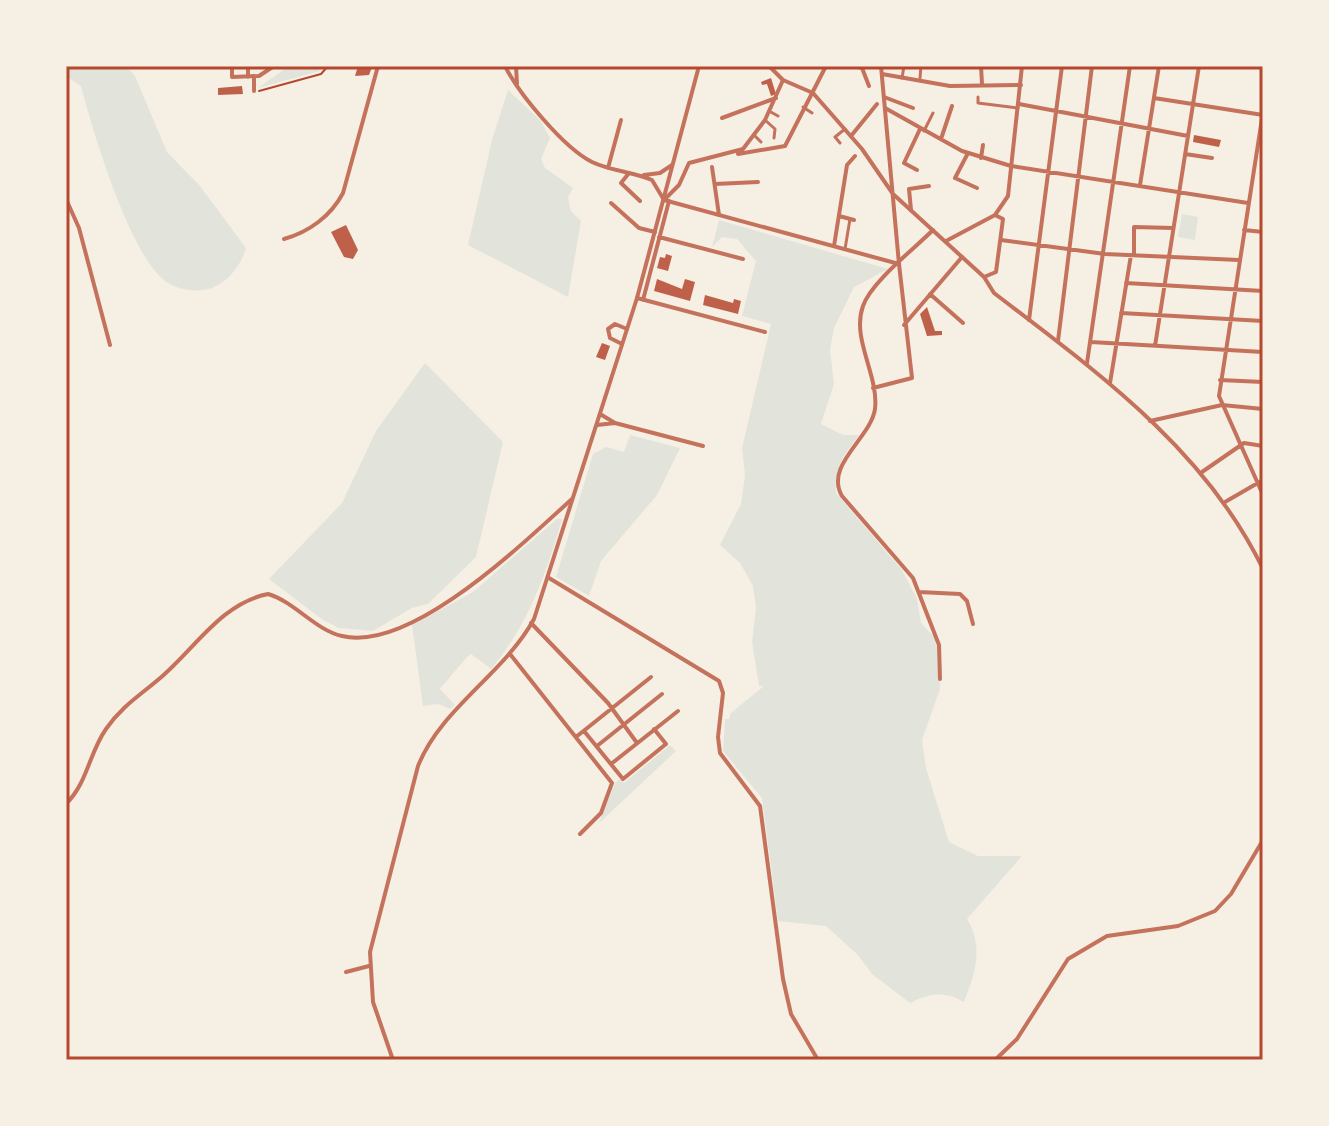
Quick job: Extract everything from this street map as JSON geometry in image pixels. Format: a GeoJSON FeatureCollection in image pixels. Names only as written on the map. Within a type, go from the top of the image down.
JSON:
{"type":"FeatureCollection","features":[{"type":"Feature","properties":{"kind":"street"},"geometry":{"type":"LineString","coordinates":[[232,66],[232,77],[251,77],[274,66]]}},
{"type":"Feature","properties":{"kind":"street"},"geometry":{"type":"LineString","coordinates":[[248,66],[254,91]]}},
{"type":"Feature","properties":{"kind":"street"},"geometry":{"type":"LineString","coordinates":[[284,239],[315,225],[336,206],[378,66]]}},
{"type":"Feature","properties":{"kind":"street"},"geometry":{"type":"LineString","coordinates":[[505,66],[517,86],[571,149],[608,168],[652,180],[666,200],[899,264]]}},
{"type":"Feature","properties":{"kind":"street"},"geometry":{"type":"LineString","coordinates":[[516,66],[517,86]]}},
{"type":"Feature","properties":{"kind":"street"},"geometry":{"type":"LineString","coordinates":[[393,1060],[375,1010],[369,966],[372,940],[418,766],[429,743],[510,654],[531,623],[549,578],[659,237],[673,164],[699,66]]}},
{"type":"Feature","properties":{"kind":"street"},"geometry":{"type":"LineString","coordinates":[[769,66],[783,80],[813,93],[851,136],[893,194],[984,277],[994,293],[1087,363],[1202,472],[1225,502],[1263,569]]}},
{"type":"Feature","properties":{"kind":"street"},"geometry":{"type":"LineString","coordinates":[[640,299],[655,232],[666,200],[679,185],[689,163],[785,146],[826,66]]}},
{"type":"Feature","properties":{"kind":"street"},"geometry":{"type":"LineString","coordinates":[[854,66],[863,67],[869,86]]}},
{"type":"Feature","properties":{"kind":"street"},"geometry":{"type":"LineString","coordinates":[[873,388],[912,378],[904,325],[881,66]]}},
{"type":"Feature","properties":{"kind":"street"},"geometry":{"type":"LineString","coordinates":[[902,78],[904,66]]}},
{"type":"Feature","properties":{"kind":"street"},"geometry":{"type":"LineString","coordinates":[[920,78],[921,66]]}},
{"type":"Feature","properties":{"kind":"street"},"geometry":{"type":"LineString","coordinates":[[981,66],[982,84]]}},
{"type":"Feature","properties":{"kind":"street"},"geometry":{"type":"LineString","coordinates":[[945,241],[995,215],[1003,207],[1011,166],[1022,66]]}},
{"type":"Feature","properties":{"kind":"street"},"geometry":{"type":"LineString","coordinates":[[1029,320],[1062,66]]}},
{"type":"Feature","properties":{"kind":"street"},"geometry":{"type":"LineString","coordinates":[[1058,341],[1092,66]]}},
{"type":"Feature","properties":{"kind":"street"},"geometry":{"type":"LineString","coordinates":[[1087,363],[1130,66]]}},
{"type":"Feature","properties":{"kind":"street"},"geometry":{"type":"LineString","coordinates":[[1140,185],[1159,66]]}},
{"type":"Feature","properties":{"kind":"street"},"geometry":{"type":"LineString","coordinates":[[1155,346],[1199,66]]}},
{"type":"Feature","properties":{"kind":"street"},"geometry":{"type":"LineString","coordinates":[[882,74],[920,78],[950,86],[1021,85]]}},
{"type":"Feature","properties":{"kind":"street"},"geometry":{"type":"LineString","coordinates":[[733,154],[755,136],[783,80]]}},
{"type":"Feature","properties":{"kind":"street"},"geometry":{"type":"LineString","coordinates":[[884,97],[913,108]]}},
{"type":"Feature","properties":{"kind":"street"},"geometry":{"type":"LineString","coordinates":[[978,97],[978,103],[1056,111],[1188,136]]}},
{"type":"Feature","properties":{"kind":"street"},"geometry":{"type":"LineString","coordinates":[[722,118],[776,98]]}},
{"type":"Feature","properties":{"kind":"street"},"geometry":{"type":"LineString","coordinates":[[1154,98],[1263,114],[1219,396],[1260,482],[1263,495]]}},
{"type":"Feature","properties":{"kind":"street"},"geometry":{"type":"LineString","coordinates":[[851,136],[877,104]]}},
{"type":"Feature","properties":{"kind":"street"},"geometry":{"type":"LineString","coordinates":[[941,139],[952,106]]}},
{"type":"Feature","properties":{"kind":"street"},"geometry":{"type":"LineString","coordinates":[[803,107],[812,113]]}},
{"type":"Feature","properties":{"kind":"street"},"geometry":{"type":"LineString","coordinates":[[885,108],[968,153],[1011,166],[1248,203]]}},
{"type":"Feature","properties":{"kind":"street"},"geometry":{"type":"LineString","coordinates":[[769,111],[778,116]]}},
{"type":"Feature","properties":{"kind":"street"},"geometry":{"type":"LineString","coordinates":[[917,170],[904,163],[933,113]]}},
{"type":"Feature","properties":{"kind":"street"},"geometry":{"type":"LineString","coordinates":[[608,168],[621,120]]}},
{"type":"Feature","properties":{"kind":"street"},"geometry":{"type":"LineString","coordinates":[[765,120],[775,129],[774,138]]}},
{"type":"Feature","properties":{"kind":"street"},"geometry":{"type":"LineString","coordinates":[[840,143],[835,137],[845,129]]}},
{"type":"Feature","properties":{"kind":"street"},"geometry":{"type":"LineString","coordinates":[[755,136],[761,142]]}},
{"type":"Feature","properties":{"kind":"street"},"geometry":{"type":"LineString","coordinates":[[981,158],[983,145]]}},
{"type":"Feature","properties":{"kind":"street"},"geometry":{"type":"LineString","coordinates":[[968,153],[955,178],[977,188]]}},
{"type":"Feature","properties":{"kind":"street"},"geometry":{"type":"LineString","coordinates":[[1185,154],[1212,158]]}},
{"type":"Feature","properties":{"kind":"street"},"geometry":{"type":"LineString","coordinates":[[834,246],[847,165],[855,156]]}},
{"type":"Feature","properties":{"kind":"street"},"geometry":{"type":"LineString","coordinates":[[637,175],[660,173],[673,164]]}},
{"type":"Feature","properties":{"kind":"street"},"geometry":{"type":"LineString","coordinates":[[712,167],[719,215]]}},
{"type":"Feature","properties":{"kind":"street"},"geometry":{"type":"LineString","coordinates":[[629,173],[621,183],[640,201]]}},
{"type":"Feature","properties":{"kind":"street"},"geometry":{"type":"LineString","coordinates":[[715,184],[758,182]]}},
{"type":"Feature","properties":{"kind":"street"},"geometry":{"type":"LineString","coordinates":[[911,210],[909,189],[929,186]]}},
{"type":"Feature","properties":{"kind":"street"},"geometry":{"type":"LineString","coordinates":[[66,199],[79,228],[110,345]]}},
{"type":"Feature","properties":{"kind":"street"},"geometry":{"type":"LineString","coordinates":[[611,203],[639,228],[655,232]]}},
{"type":"Feature","properties":{"kind":"street"},"geometry":{"type":"LineString","coordinates":[[992,287],[1004,222],[995,215]]}},
{"type":"Feature","properties":{"kind":"street"},"geometry":{"type":"LineString","coordinates":[[839,216],[852,219],[845,249]]}},
{"type":"Feature","properties":{"kind":"street"},"geometry":{"type":"LineString","coordinates":[[1110,383],[1128,283],[1134,227],[1173,228]]}},
{"type":"Feature","properties":{"kind":"street"},"geometry":{"type":"LineString","coordinates":[[933,230],[867,297],[860,315],[873,388],[874,413],[842,465],[839,489],[907,569],[939,645],[940,679]]}},
{"type":"Feature","properties":{"kind":"street"},"geometry":{"type":"LineString","coordinates":[[1244,230],[1263,232]]}},
{"type":"Feature","properties":{"kind":"street"},"geometry":{"type":"LineString","coordinates":[[659,237],[743,259]]}},
{"type":"Feature","properties":{"kind":"street"},"geometry":{"type":"LineString","coordinates":[[1003,240],[1104,253],[1239,260]]}},
{"type":"Feature","properties":{"kind":"street"},"geometry":{"type":"LineString","coordinates":[[904,325],[961,259]]}},
{"type":"Feature","properties":{"kind":"street"},"geometry":{"type":"LineString","coordinates":[[984,277],[996,272]]}},
{"type":"Feature","properties":{"kind":"street"},"geometry":{"type":"LineString","coordinates":[[1128,283],[1263,291]]}},
{"type":"Feature","properties":{"kind":"street"},"geometry":{"type":"LineString","coordinates":[[930,294],[963,323]]}},
{"type":"Feature","properties":{"kind":"street"},"geometry":{"type":"LineString","coordinates":[[640,299],[765,332]]}},
{"type":"Feature","properties":{"kind":"street"},"geometry":{"type":"LineString","coordinates":[[1123,314],[1263,321]]}},
{"type":"Feature","properties":{"kind":"street"},"geometry":{"type":"LineString","coordinates":[[622,344],[610,338],[608,329],[615,324],[627,329]]}},
{"type":"Feature","properties":{"kind":"street"},"geometry":{"type":"LineString","coordinates":[[1091,342],[1263,352]]}},
{"type":"Feature","properties":{"kind":"street"},"geometry":{"type":"LineString","coordinates":[[1220,380],[1263,382]]}},
{"type":"Feature","properties":{"kind":"street"},"geometry":{"type":"LineString","coordinates":[[1150,421],[1222,405],[1263,409]]}},
{"type":"Feature","properties":{"kind":"street"},"geometry":{"type":"LineString","coordinates":[[600,414],[615,423],[703,446]]}},
{"type":"Feature","properties":{"kind":"street"},"geometry":{"type":"LineString","coordinates":[[597,425],[615,423]]}},
{"type":"Feature","properties":{"kind":"street"},"geometry":{"type":"LineString","coordinates":[[1202,472],[1241,445],[1263,446]]}},
{"type":"Feature","properties":{"kind":"street"},"geometry":{"type":"LineString","coordinates":[[1225,502],[1260,482]]}},
{"type":"Feature","properties":{"kind":"street"},"geometry":{"type":"LineString","coordinates":[[66,804],[82,784],[104,731],[129,700],[159,679],[242,602],[268,594],[340,636],[374,637],[466,591],[574,498]]}},
{"type":"Feature","properties":{"kind":"street"},"geometry":{"type":"LineString","coordinates":[[549,578],[719,681],[723,693],[720,753],[760,806],[791,1014],[818,1060]]}},
{"type":"Feature","properties":{"kind":"street"},"geometry":{"type":"LineString","coordinates":[[919,592],[960,594],[967,601],[973,624]]}},
{"type":"Feature","properties":{"kind":"street"},"geometry":{"type":"LineString","coordinates":[[531,623],[611,709],[637,743]]}},
{"type":"Feature","properties":{"kind":"street"},"geometry":{"type":"LineString","coordinates":[[510,654],[612,783],[601,813],[580,834]]}},
{"type":"Feature","properties":{"kind":"street"},"geometry":{"type":"LineString","coordinates":[[576,737],[651,677]]}},
{"type":"Feature","properties":{"kind":"street"},"geometry":{"type":"LineString","coordinates":[[597,746],[662,694]]}},
{"type":"Feature","properties":{"kind":"street"},"geometry":{"type":"LineString","coordinates":[[611,764],[678,711]]}},
{"type":"Feature","properties":{"kind":"street"},"geometry":{"type":"LineString","coordinates":[[584,731],[623,779],[666,744],[654,729]]}},
{"type":"Feature","properties":{"kind":"street"},"geometry":{"type":"LineString","coordinates":[[995,1060],[1017,1039],[1068,959],[1107,936],[1178,926],[1215,911],[1231,894],[1263,840]]}},
{"type":"Feature","properties":{"kind":"street"},"geometry":{"type":"LineString","coordinates":[[346,972],[369,966]]}},
{"type":"Feature","properties":{"kind":"path"},"geometry":{"type":"LineString","coordinates":[[254,91],[321,74],[328,66]]}},
{"type":"Feature","properties":{"kind":"shaded area"},"geometry":{"type":"Polygon","coordinates":[[[66,66],[126,66],[135,76],[167,152],[200,186],[246,248],[238,266],[224,281],[206,290],[187,290],[165,281],[152,267],[114,190],[81,86],[66,76],[66,66]]]}},
{"type":"Feature","properties":{"kind":"shaded area"},"geometry":{"type":"Polygon","coordinates":[[[289,66],[318,66],[320,71],[258,88],[289,66]]]}},
{"type":"Feature","properties":{"kind":"shaded area"},"geometry":{"type":"Polygon","coordinates":[[[508,90],[540,120],[550,138],[541,159],[545,168],[573,188],[568,197],[571,211],[581,221],[568,297],[468,245],[492,140],[508,90]]]}},
{"type":"Feature","properties":{"kind":"shaded area"},"geometry":{"type":"Polygon","coordinates":[[[1182,214],[1198,217],[1195,240],[1178,237],[1182,214]]]}},
{"type":"Feature","properties":{"kind":"shaded area"},"geometry":{"type":"Polygon","coordinates":[[[719,220],[888,269],[854,287],[834,328],[830,350],[834,384],[821,424],[843,435],[859,435],[838,469],[836,493],[902,570],[917,599],[921,623],[934,637],[939,654],[940,689],[922,740],[926,768],[949,842],[978,856],[1022,856],[967,919],[975,939],[976,960],[964,1002],[937,995],[910,1003],[872,974],[858,955],[826,926],[778,921],[762,798],[723,751],[725,719],[729,719],[731,713],[764,686],[759,686],[752,642],[756,607],[753,586],[740,563],[720,545],[741,504],[745,475],[742,448],[771,324],[742,316],[756,261],[737,239],[722,237],[712,247],[719,220]]]}},
{"type":"Feature","properties":{"kind":"shaded area"},"geometry":{"type":"Polygon","coordinates":[[[425,363],[503,442],[476,557],[428,604],[412,608],[373,631],[339,628],[323,620],[269,579],[342,503],[376,431],[425,363]]]}},
{"type":"Feature","properties":{"kind":"shaded area"},"geometry":{"type":"Polygon","coordinates":[[[630,435],[680,448],[657,495],[601,561],[589,596],[556,577],[593,454],[606,447],[624,452],[630,435]]]}},
{"type":"Feature","properties":{"kind":"shaded area"},"geometry":{"type":"Polygon","coordinates":[[[557,519],[562,519],[542,579],[526,617],[504,652],[491,669],[471,654],[467,657],[440,689],[455,705],[450,709],[438,704],[423,706],[412,625],[473,592],[557,519]]]}},
{"type":"Feature","properties":{"kind":"shaded area"},"geometry":{"type":"Polygon","coordinates":[[[670,745],[676,751],[599,823],[615,783],[620,779],[624,783],[670,745]]]}},
{"type":"Feature","properties":{"kind":"building"},"geometry":{"type":"Polygon","coordinates":[[[358,66],[372,67],[369,75],[355,76],[358,66]]]}},
{"type":"Feature","properties":{"kind":"building"},"geometry":{"type":"Polygon","coordinates":[[[771,78],[776,94],[771,96],[767,84],[762,85],[761,82],[771,78]]]}},
{"type":"Feature","properties":{"kind":"building"},"geometry":{"type":"Polygon","coordinates":[[[242,86],[243,94],[218,95],[218,88],[242,86]]]}},
{"type":"Feature","properties":{"kind":"building"},"geometry":{"type":"Polygon","coordinates":[[[1194,135],[1221,140],[1219,147],[1193,142],[1194,135]]]}},
{"type":"Feature","properties":{"kind":"building"},"geometry":{"type":"Polygon","coordinates":[[[346,225],[358,250],[353,259],[344,257],[331,232],[346,225]]]}},
{"type":"Feature","properties":{"kind":"building"},"geometry":{"type":"Polygon","coordinates":[[[666,254],[672,256],[668,271],[657,268],[660,257],[665,258],[666,254]]]}},
{"type":"Feature","properties":{"kind":"building"},"geometry":{"type":"Polygon","coordinates":[[[657,279],[682,289],[685,279],[695,282],[690,301],[654,291],[657,279]]]}},
{"type":"Feature","properties":{"kind":"building"},"geometry":{"type":"Polygon","coordinates":[[[705,295],[733,303],[734,299],[741,301],[738,314],[703,305],[705,295]]]}},
{"type":"Feature","properties":{"kind":"building"},"geometry":{"type":"Polygon","coordinates":[[[927,307],[935,331],[942,331],[942,335],[927,336],[920,314],[927,307]]]}},
{"type":"Feature","properties":{"kind":"building"},"geometry":{"type":"Polygon","coordinates":[[[602,343],[610,346],[605,360],[596,357],[602,343]]]}}]}
